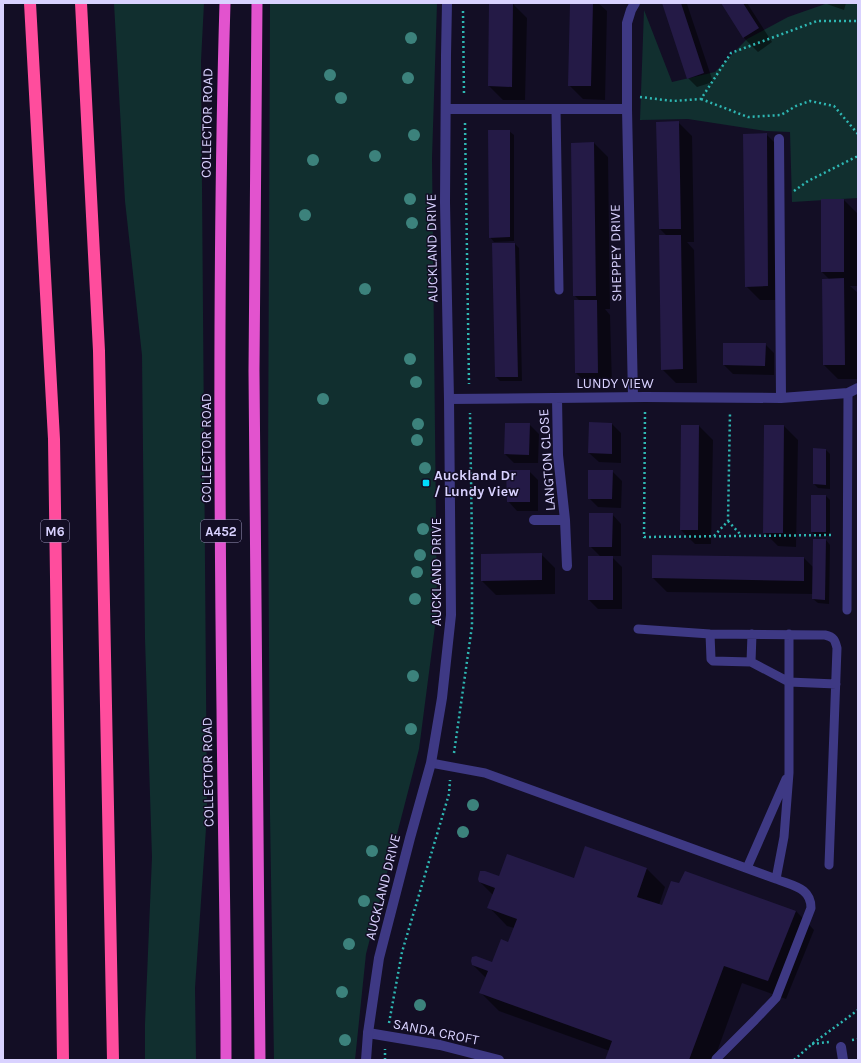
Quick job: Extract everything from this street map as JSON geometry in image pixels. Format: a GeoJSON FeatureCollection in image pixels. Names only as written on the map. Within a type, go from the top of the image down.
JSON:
{"type":"FeatureCollection","features":[{"type":"Feature","properties":{"kind":"highway","name":"M6"},"geometry":{"type":"LineString","coordinates":[[30,3],[54,439],[63,1060]]}},
{"type":"Feature","properties":{"kind":"highway"},"geometry":{"type":"LineString","coordinates":[[81,3],[99,351],[113,1060]]}},
{"type":"Feature","properties":{"kind":"highway","name":"COLLECTOR ROAD"},"geometry":{"type":"LineString","coordinates":[[225,3],[221,128],[220,364],[226,1060]]}},
{"type":"Feature","properties":{"kind":"highway","name":"A452"},"geometry":{"type":"LineString","coordinates":[[257,3],[254,370],[260,1060]]}},
{"type":"Feature","properties":{"kind":"street","name":"AUCKLAND DRIVE"},"geometry":{"type":"LineString","coordinates":[[366,1060],[368,1032],[379,958],[431,763],[442,698],[451,616],[445,202],[447,3]]}},
{"type":"Feature","properties":{"kind":"street","name":"SHEPPEY DRIVE"},"geometry":{"type":"LineString","coordinates":[[633,397],[627,109],[627,23],[635,3]]}},
{"type":"Feature","properties":{"kind":"street"},"geometry":{"type":"LineString","coordinates":[[446,109],[627,109]]}},
{"type":"Feature","properties":{"kind":"street"},"geometry":{"type":"LineString","coordinates":[[779,139],[781,398]]}},
{"type":"Feature","properties":{"kind":"street","name":"LUNDY VIEW"},"geometry":{"type":"LineString","coordinates":[[449,399],[633,397],[781,398],[848,393],[858,388]]}},
{"type":"Feature","properties":{"kind":"street","name":"LANGTON CLOSE"},"geometry":{"type":"LineString","coordinates":[[557,398],[558,455],[565,520],[567,566]]}},
{"type":"Feature","properties":{"kind":"street","name":"LANGTON CLOSE"},"geometry":{"type":"LineString","coordinates":[[534,520],[565,520]]}},
{"type":"Feature","properties":{"kind":"street","name":"SANDA CROFT"},"geometry":{"type":"LineString","coordinates":[[368,1032],[440,1045],[499,1060]]}},
{"type":"Feature","properties":{"kind":"street"},"geometry":{"type":"LineString","coordinates":[[841,1047],[843,1060]]}},
{"type":"Feature","properties":{"kind":"lane"},"geometry":{"type":"LineString","coordinates":[[556,109],[560,290]]}},
{"type":"Feature","properties":{"kind":"lane"},"geometry":{"type":"LineString","coordinates":[[847,610],[848,393]]}},
{"type":"Feature","properties":{"kind":"lane"},"geometry":{"type":"LineString","coordinates":[[638,629],[710,634],[826,635],[831,636],[835,640],[837,648],[829,865]]}},
{"type":"Feature","properties":{"kind":"lane"},"geometry":{"type":"LineString","coordinates":[[710,634],[711,659],[714,661],[751,662],[788,682],[836,684]]}},
{"type":"Feature","properties":{"kind":"lane"},"geometry":{"type":"LineString","coordinates":[[751,662],[752,634]]}},
{"type":"Feature","properties":{"kind":"lane"},"geometry":{"type":"LineString","coordinates":[[776,879],[784,837],[789,773],[789,634]]}},
{"type":"Feature","properties":{"kind":"lane"},"geometry":{"type":"LineString","coordinates":[[431,763],[485,773],[747,868],[802,889],[808,894],[811,900],[811,908],[776,998],[716,1059]]}},
{"type":"Feature","properties":{"kind":"lane"},"geometry":{"type":"LineString","coordinates":[[747,868],[789,773]]}},
{"type":"Feature","properties":{"kind":"path"},"geometry":{"type":"LineString","coordinates":[[701,99],[731,53],[817,21],[858,21]]}},
{"type":"Feature","properties":{"kind":"path"},"geometry":{"type":"LineString","coordinates":[[628,95],[673,101],[701,99],[748,117],[781,115],[796,106],[810,101],[834,106],[858,134]]}},
{"type":"Feature","properties":{"kind":"path"},"geometry":{"type":"LineString","coordinates":[[779,200],[808,181],[858,156]]}},
{"type":"Feature","properties":{"kind":"path"},"geometry":{"type":"LineString","coordinates":[[645,397],[644,536],[848,534]]}},
{"type":"Feature","properties":{"kind":"path"},"geometry":{"type":"LineString","coordinates":[[714,536],[728,521],[730,398]]}},
{"type":"Feature","properties":{"kind":"path"},"geometry":{"type":"LineString","coordinates":[[728,521],[741,535]]}},
{"type":"Feature","properties":{"kind":"path"},"geometry":{"type":"LineString","coordinates":[[794,1060],[812,1044],[858,1010]]}},
{"type":"Feature","properties":{"kind":"green space"},"geometry":{"type":"Polygon","coordinates":[[[114,3],[204,3],[201,61],[207,814],[195,988],[196,1060],[145,1060],[145,1024],[152,857],[145,639],[142,355],[125,201],[114,3]]]}},
{"type":"Feature","properties":{"kind":"green space"},"geometry":{"type":"Polygon","coordinates":[[[270,3],[437,3],[432,158],[437,611],[419,749],[366,954],[355,1060],[274,1060],[270,815],[268,480],[270,3]]]}},
{"type":"Feature","properties":{"kind":"green space"},"geometry":{"type":"Polygon","coordinates":[[[828,3],[858,3],[858,198],[792,202],[790,132],[766,131],[688,119],[640,120],[644,10],[672,82],[715,72],[747,39],[788,17],[828,3]]]}},
{"type":"Feature","properties":{"kind":"building"},"geometry":{"type":"Polygon","coordinates":[[[489,3],[513,3],[512,87],[488,86],[489,3]]]}},
{"type":"Feature","properties":{"kind":"building"},"geometry":{"type":"Polygon","coordinates":[[[570,3],[593,3],[591,86],[568,86],[570,3]]]}},
{"type":"Feature","properties":{"kind":"building"},"geometry":{"type":"Polygon","coordinates":[[[662,3],[681,3],[704,73],[687,79],[662,3]]]}},
{"type":"Feature","properties":{"kind":"building"},"geometry":{"type":"Polygon","coordinates":[[[721,3],[743,3],[759,28],[743,38],[721,3]]]}},
{"type":"Feature","properties":{"kind":"building"},"geometry":{"type":"Polygon","coordinates":[[[679,121],[681,229],[659,229],[656,122],[679,121]]]}},
{"type":"Feature","properties":{"kind":"building"},"geometry":{"type":"Polygon","coordinates":[[[488,130],[510,130],[510,237],[489,238],[488,130]]]}},
{"type":"Feature","properties":{"kind":"building"},"geometry":{"type":"Polygon","coordinates":[[[767,133],[768,286],[745,287],[743,134],[767,133]]]}},
{"type":"Feature","properties":{"kind":"building"},"geometry":{"type":"Polygon","coordinates":[[[594,142],[596,296],[573,296],[571,143],[594,142]]]}},
{"type":"Feature","properties":{"kind":"building"},"geometry":{"type":"Polygon","coordinates":[[[821,199],[844,199],[844,272],[821,272],[821,199]]]}},
{"type":"Feature","properties":{"kind":"building"},"geometry":{"type":"Polygon","coordinates":[[[659,235],[681,235],[683,369],[661,370],[659,235]]]}},
{"type":"Feature","properties":{"kind":"building"},"geometry":{"type":"Polygon","coordinates":[[[492,243],[515,243],[518,377],[495,377],[492,243]]]}},
{"type":"Feature","properties":{"kind":"building"},"geometry":{"type":"Polygon","coordinates":[[[844,278],[845,365],[823,365],[822,279],[844,278]]]}},
{"type":"Feature","properties":{"kind":"building"},"geometry":{"type":"Polygon","coordinates":[[[574,300],[597,300],[598,373],[575,373],[574,300]]]}},
{"type":"Feature","properties":{"kind":"building"},"geometry":{"type":"Polygon","coordinates":[[[723,343],[766,343],[765,366],[723,365],[723,343]]]}},
{"type":"Feature","properties":{"kind":"building"},"geometry":{"type":"Polygon","coordinates":[[[589,422],[612,423],[612,454],[588,453],[589,422]]]}},
{"type":"Feature","properties":{"kind":"building"},"geometry":{"type":"Polygon","coordinates":[[[505,423],[530,423],[529,455],[504,454],[505,423]]]}},
{"type":"Feature","properties":{"kind":"building"},"geometry":{"type":"Polygon","coordinates":[[[681,425],[699,425],[698,530],[680,530],[681,425]]]}},
{"type":"Feature","properties":{"kind":"building"},"geometry":{"type":"Polygon","coordinates":[[[764,425],[784,425],[783,533],[763,533],[764,425]]]}},
{"type":"Feature","properties":{"kind":"building"},"geometry":{"type":"Polygon","coordinates":[[[813,448],[826,449],[826,485],[813,484],[813,448]]]}},
{"type":"Feature","properties":{"kind":"building"},"geometry":{"type":"Polygon","coordinates":[[[506,470],[530,470],[530,502],[507,502],[506,470]]]}},
{"type":"Feature","properties":{"kind":"building"},"geometry":{"type":"Polygon","coordinates":[[[588,470],[613,470],[612,499],[588,499],[588,470]]]}},
{"type":"Feature","properties":{"kind":"building"},"geometry":{"type":"Polygon","coordinates":[[[811,495],[826,495],[826,532],[811,532],[811,495]]]}},
{"type":"Feature","properties":{"kind":"building"},"geometry":{"type":"Polygon","coordinates":[[[589,513],[613,513],[612,547],[589,547],[589,513]]]}},
{"type":"Feature","properties":{"kind":"building"},"geometry":{"type":"Polygon","coordinates":[[[813,539],[826,539],[825,600],[812,599],[813,539]]]}},
{"type":"Feature","properties":{"kind":"building"},"geometry":{"type":"Polygon","coordinates":[[[542,553],[542,580],[481,581],[481,554],[542,553]]]}},
{"type":"Feature","properties":{"kind":"building"},"geometry":{"type":"Polygon","coordinates":[[[652,555],[804,557],[804,581],[652,578],[652,555]]]}},
{"type":"Feature","properties":{"kind":"building"},"geometry":{"type":"Polygon","coordinates":[[[588,556],[613,556],[613,600],[588,600],[588,556]]]}},
{"type":"Feature","properties":{"kind":"building"},"geometry":{"type":"Polygon","coordinates":[[[585,846],[647,868],[637,897],[662,905],[671,881],[679,883],[685,871],[796,911],[768,981],[724,966],[689,1060],[605,1060],[612,1041],[479,993],[488,971],[472,965],[472,957],[476,956],[492,962],[501,939],[508,942],[517,919],[487,908],[495,888],[479,882],[478,879],[480,871],[485,871],[499,876],[507,854],[574,878],[585,846]]]}},
{"type":"Feature","properties":{"kind":"place","name":"Auckland Dr / Lundy View"},"geometry":{"type":"Point","coordinates":[426,483]}}]}
